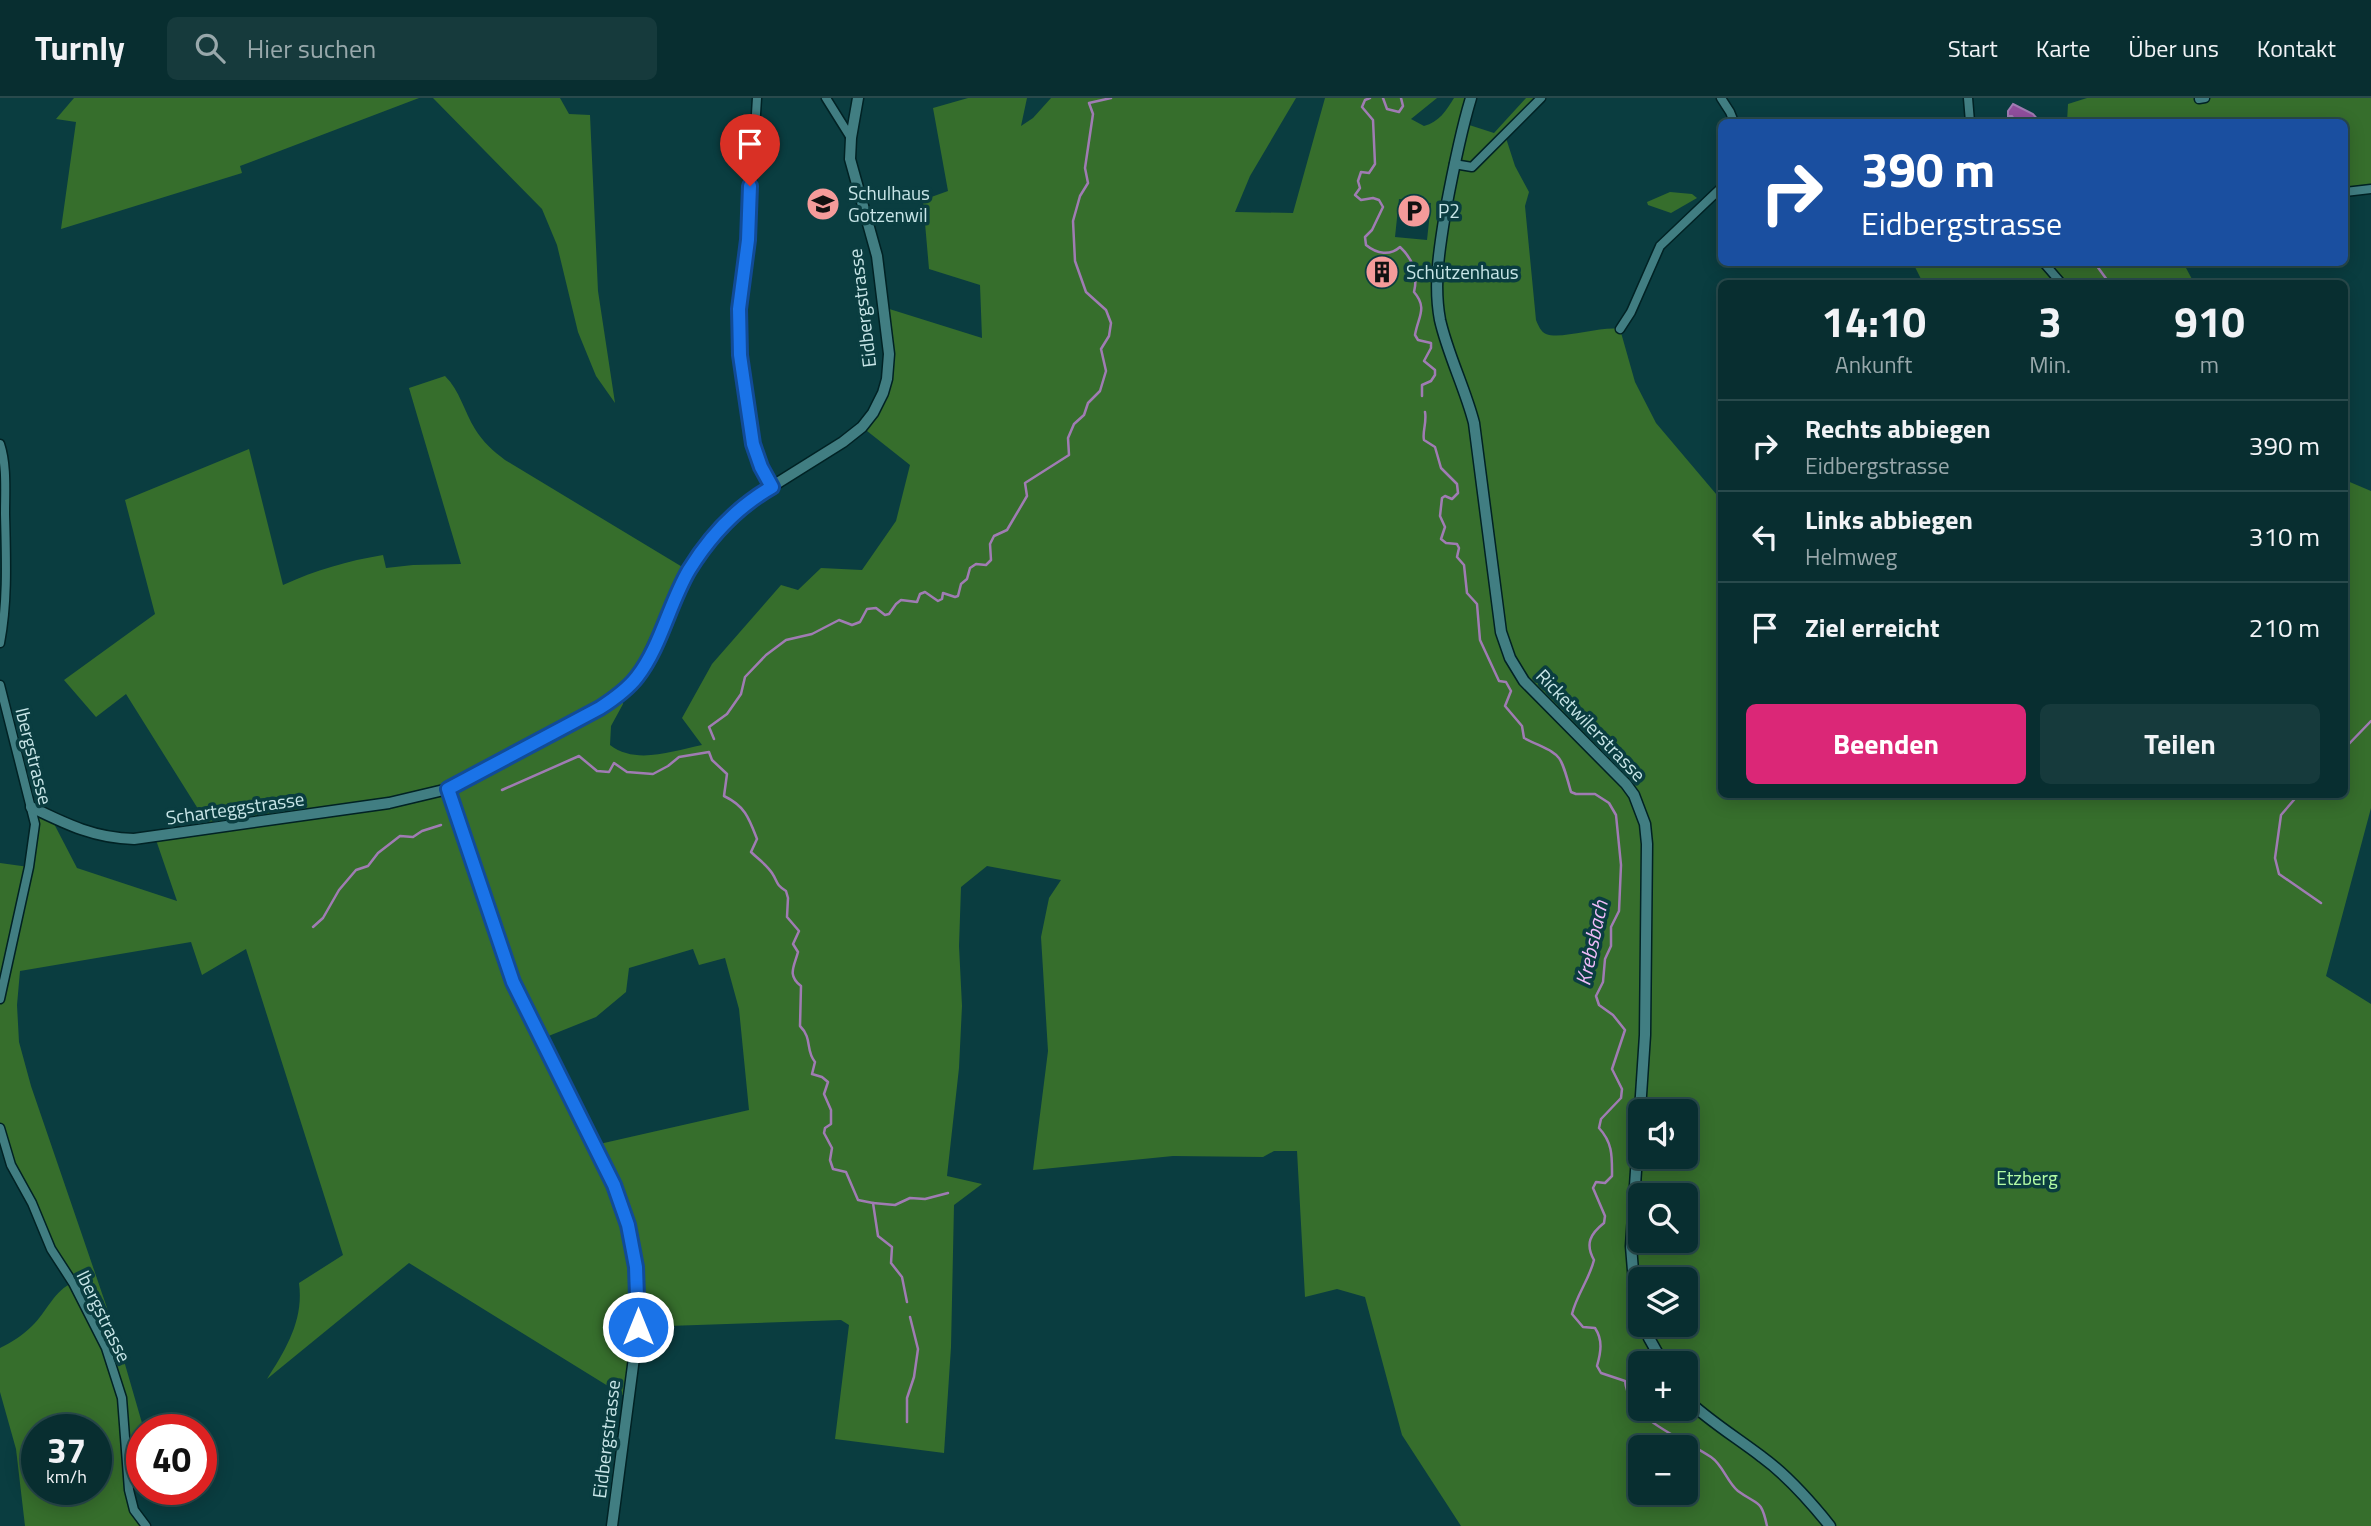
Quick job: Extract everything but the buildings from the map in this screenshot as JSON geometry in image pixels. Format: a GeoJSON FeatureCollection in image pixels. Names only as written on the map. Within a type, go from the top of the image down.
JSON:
{"type":"FeatureCollection","features":[{"type":"Feature","properties":{"kind":"street"},"geometry":{"type":"LineString","coordinates":[[757,98],[748,240],[739,309],[740,355],[753,444],[772,487]]}},
{"type":"Feature","properties":{"kind":"street"},"geometry":{"type":"LineString","coordinates":[[825,98],[851,138]]}},
{"type":"Feature","properties":{"kind":"street","name":"Eidbergstrasse"},"geometry":{"type":"LineString","coordinates":[[612,1526],[638,1327],[636,1267],[628,1225],[596,1145],[513,982],[448,789],[623,693],[638,677],[689,571],[716,531],[760,494],[843,442],[862,427],[878,403],[887,379],[888,354],[877,256],[850,159],[858,98]]}},
{"type":"Feature","properties":{"kind":"street","name":"Ricketwilerstrasse"},"geometry":{"type":"LineString","coordinates":[[1471,98],[1454,164],[1437,267],[1437,293],[1440,319],[1476,433],[1501,632],[1510,658],[1524,681],[1626,784],[1640,806],[1645,824],[1647,857],[1644,1035],[1631,1246],[1633,1267]]}},
{"type":"Feature","properties":{"kind":"street"},"geometry":{"type":"LineString","coordinates":[[1454,164],[1472,167],[1541,98]]}},
{"type":"Feature","properties":{"kind":"street"},"geometry":{"type":"LineString","coordinates":[[1721,98],[1733,119]]}},
{"type":"Feature","properties":{"kind":"street"},"geometry":{"type":"LineString","coordinates":[[1968,98],[1970,119]]}},
{"type":"Feature","properties":{"kind":"street"},"geometry":{"type":"LineString","coordinates":[[2348,192],[2371,190]]}},
{"type":"Feature","properties":{"kind":"street"},"geometry":{"type":"LineString","coordinates":[[1620,329],[1631,312],[1660,246],[1718,191]]}},
{"type":"Feature","properties":{"kind":"street"},"geometry":{"type":"LineString","coordinates":[[2046,266],[2059,280]]}},
{"type":"Feature","properties":{"kind":"street"},"geometry":{"type":"LineString","coordinates":[[0,444],[5,486],[6,567],[4,620],[0,643]]}},
{"type":"Feature","properties":{"kind":"street","name":"Ibergstrasse"},"geometry":{"type":"LineString","coordinates":[[0,685],[35,824],[29,867],[0,999]]}},
{"type":"Feature","properties":{"kind":"street","name":"Scharteggstrasse"},"geometry":{"type":"LineString","coordinates":[[31,807],[83,831],[117,839],[134,839],[377,805],[448,789]]}},
{"type":"Feature","properties":{"kind":"street","name":"Ibergstrasse"},"geometry":{"type":"LineString","coordinates":[[0,1128],[10,1165],[32,1203],[51,1249],[73,1283],[106,1348],[122,1398],[128,1490],[134,1510],[146,1526]]}},
{"type":"Feature","properties":{"kind":"street"},"geometry":{"type":"LineString","coordinates":[[1698,1410],[1764,1458],[1809,1500],[1830,1526]]}},
{"type":"Feature","properties":{"kind":"green space"},"geometry":{"type":"Polygon","coordinates":[[[74,98],[419,98],[240,166],[242,173],[61,229],[76,122],[56,119],[74,98]]]}},
{"type":"Feature","properties":{"kind":"green space"},"geometry":{"type":"Polygon","coordinates":[[[433,98],[560,98],[569,114],[590,115],[598,291],[615,403],[596,376],[578,332],[557,245],[542,209],[433,98]]]}},
{"type":"Feature","properties":{"kind":"green space","name":"Etzberg"},"geometry":{"type":"Polygon","coordinates":[[[968,98],[1027,98],[1021,126],[1033,118],[1051,98],[1296,98],[1250,176],[1235,212],[1293,213],[1325,98],[1437,98],[1411,119],[1424,126],[1438,119],[1454,98],[1471,98],[1463,123],[1494,133],[1526,98],[1541,98],[1505,135],[1515,166],[1529,192],[1525,206],[1536,320],[1544,333],[1553,335],[1620,329],[1635,382],[1656,423],[1718,496],[1718,798],[2348,798],[2348,481],[2371,491],[2371,808],[2326,976],[2371,1004],[2371,1526],[1461,1526],[1402,1435],[1365,1297],[1337,1289],[1305,1297],[1297,1151],[1274,1151],[1263,1157],[1173,1156],[1033,1170],[1048,1051],[1041,937],[1049,898],[1061,880],[987,866],[961,887],[959,946],[962,1006],[959,1068],[947,1176],[982,1184],[954,1205],[951,1347],[944,1453],[835,1439],[849,1325],[841,1320],[638,1327],[629,1399],[409,1263],[267,1379],[287,1345],[296,1322],[299,1283],[343,1255],[246,949],[202,975],[191,942],[20,971],[17,1005],[19,1042],[31,1086],[118,1340],[139,1414],[126,1414],[126,1505],[136,1505],[146,1526],[25,1526],[23,1505],[112,1505],[112,1414],[21,1414],[21,1492],[16,1449],[0,1392],[0,1348],[28,1330],[61,1290],[73,1283],[11,1165],[0,1128],[0,863],[29,867],[35,824],[31,807],[50,816],[77,868],[177,901],[155,837],[210,828],[126,694],[96,717],[64,680],[155,614],[125,500],[249,449],[283,585],[332,567],[383,555],[386,568],[461,564],[409,388],[445,376],[478,434],[501,457],[689,571],[648,659],[623,693],[623,704],[611,726],[610,745],[631,754],[654,755],[702,745],[682,718],[712,664],[781,585],[798,590],[821,568],[862,570],[896,521],[910,465],[862,427],[887,379],[883,307],[982,338],[980,285],[929,269],[923,200],[948,191],[933,108],[968,98]],[[1399,199],[1395,237],[1427,240],[1431,203],[1399,199]],[[693,949],[629,968],[626,992],[596,1017],[541,1039],[595,1145],[749,1110],[739,1009],[725,958],[699,965],[693,949]]]}},
{"type":"Feature","properties":{"kind":"green space"},"geometry":{"type":"Polygon","coordinates":[[[2087,98],[2371,98],[2371,189],[2348,192],[2348,119],[2067,119],[2068,104],[2087,98]]]}},
{"type":"Feature","properties":{"kind":"green space"},"geometry":{"type":"Polygon","coordinates":[[[1670,192],[1692,194],[1697,198],[1671,213],[1648,205],[1647,202],[1670,192]]]}},
{"type":"Feature","properties":{"kind":"green space"},"geometry":{"type":"Polygon","coordinates":[[[1914,266],[2185,266],[2192,280],[1922,280],[1914,266]]]}},
{"type":"Feature","properties":{"kind":"shaded area"},"geometry":{"type":"Polygon","coordinates":[[[2013,104],[2037,119],[2014,119],[2008,116],[2013,104]]]}},
{"type":"Feature","properties":{"kind":"waterway"},"geometry":{"type":"LineString","coordinates":[[714,739],[709,727],[727,714],[741,694],[745,677],[766,655],[786,640],[812,634],[839,620],[852,625],[860,622],[867,609],[876,608],[885,615],[889,614],[901,600],[917,602],[920,594],[925,592],[938,601],[942,599],[943,593],[958,596],[970,568],[976,564],[986,565],[991,560],[990,544],[994,536],[1007,530],[1027,496],[1025,483],[1069,455],[1068,438],[1074,424],[1084,415],[1088,403],[1100,391],[1106,371],[1101,349],[1109,336],[1111,323],[1106,310],[1086,292],[1075,261],[1073,221],[1080,196],[1088,183],[1085,168],[1093,114],[1089,103],[1111,98]]}},
{"type":"Feature","properties":{"kind":"waterway","name":"Krebsbach"},"geometry":{"type":"LineString","coordinates":[[1370,98],[1365,100],[1362,107],[1373,120],[1375,164],[1369,173],[1361,172],[1358,181],[1360,188],[1355,195],[1361,200],[1379,200],[1383,207],[1372,230],[1365,237],[1366,245],[1383,253],[1400,247],[1413,268],[1414,292],[1421,308],[1415,335],[1418,340],[1431,343],[1424,361],[1435,370],[1431,381],[1422,385],[1422,396]]}},
{"type":"Feature","properties":{"kind":"waterway","name":"Krebsbach"},"geometry":{"type":"LineString","coordinates":[[1383,98],[1387,109],[1399,112],[1403,106],[1401,98]]}},
{"type":"Feature","properties":{"kind":"waterway"},"geometry":{"type":"LineString","coordinates":[[2097,266],[2107,280]]}},
{"type":"Feature","properties":{"kind":"waterway","name":"Krebsbach"},"geometry":{"type":"LineString","coordinates":[[1425,412],[1424,440],[1435,447],[1441,468],[1457,484],[1458,493],[1452,499],[1445,496],[1442,498],[1440,516],[1445,527],[1441,539],[1446,543],[1457,544],[1459,548],[1457,557],[1464,565],[1467,593],[1477,604],[1480,640],[1499,681],[1506,682],[1511,691],[1505,706],[1522,726],[1524,738],[1546,748],[1561,761],[1571,792],[1595,794],[1609,803],[1616,815],[1621,865],[1619,911],[1611,927],[1611,946],[1605,959],[1603,982],[1596,996],[1599,1005],[1613,1015],[1625,1030],[1612,1069],[1622,1089],[1621,1098],[1601,1119],[1599,1128],[1612,1156],[1612,1176],[1605,1183],[1596,1182],[1593,1188],[1605,1216],[1604,1223],[1590,1240],[1594,1260],[1572,1314],[1583,1327],[1595,1328],[1598,1333],[1600,1356],[1597,1366],[1601,1373],[1625,1381],[1636,1407],[1647,1418],[1715,1460],[1734,1487],[1758,1504],[1767,1526]]}},
{"type":"Feature","properties":{"kind":"waterway"},"geometry":{"type":"LineString","coordinates":[[2348,745],[2371,721]]}},
{"type":"Feature","properties":{"kind":"waterway"},"geometry":{"type":"LineString","coordinates":[[502,790],[579,756],[597,771],[609,772],[614,763],[627,772],[653,774],[679,757],[709,752],[712,760],[727,774],[724,796],[742,808],[749,819],[757,839],[751,852],[786,891],[787,917],[799,931],[793,944],[798,952],[793,974],[801,986],[800,1026],[815,1062],[812,1074],[828,1082],[824,1094],[831,1110],[831,1124],[825,1128],[824,1133],[832,1148],[830,1160],[833,1169],[846,1172],[858,1200],[873,1203],[878,1236],[892,1247],[891,1263],[902,1277],[907,1302]]}},
{"type":"Feature","properties":{"kind":"waterway"},"geometry":{"type":"LineString","coordinates":[[2296,798],[2281,815],[2275,858],[2279,874],[2321,903]]}},
{"type":"Feature","properties":{"kind":"waterway"},"geometry":{"type":"LineString","coordinates":[[313,927],[323,918],[339,890],[356,870],[368,866],[378,853],[400,836],[413,837],[441,825]]}},
{"type":"Feature","properties":{"kind":"waterway"},"geometry":{"type":"LineString","coordinates":[[873,1203],[895,1205],[910,1198],[925,1199],[948,1193]]}},
{"type":"Feature","properties":{"kind":"waterway"},"geometry":{"type":"LineString","coordinates":[[907,1422],[907,1398],[914,1377],[918,1349],[910,1317]]}},
{"type":"Feature","properties":{"kind":"place","name":"Schulhaus Gotzenwil"},"geometry":{"type":"Point","coordinates":[823,204]}},
{"type":"Feature","properties":{"kind":"place","name":"P2"},"geometry":{"type":"Point","coordinates":[1414,211]}},
{"type":"Feature","properties":{"kind":"place","name":"Schützenhaus"},"geometry":{"type":"Point","coordinates":[1382,272]}},
{"type":"Feature","properties":{"kind":"route"},"geometry":{"type":"LineString","coordinates":[[638,1327],[636,1267],[628,1225],[614,1185],[513,982],[448,789],[623,693],[638,677],[689,571],[716,531],[772,487],[753,444],[740,355],[739,309],[748,240],[750,186]]}}]}
